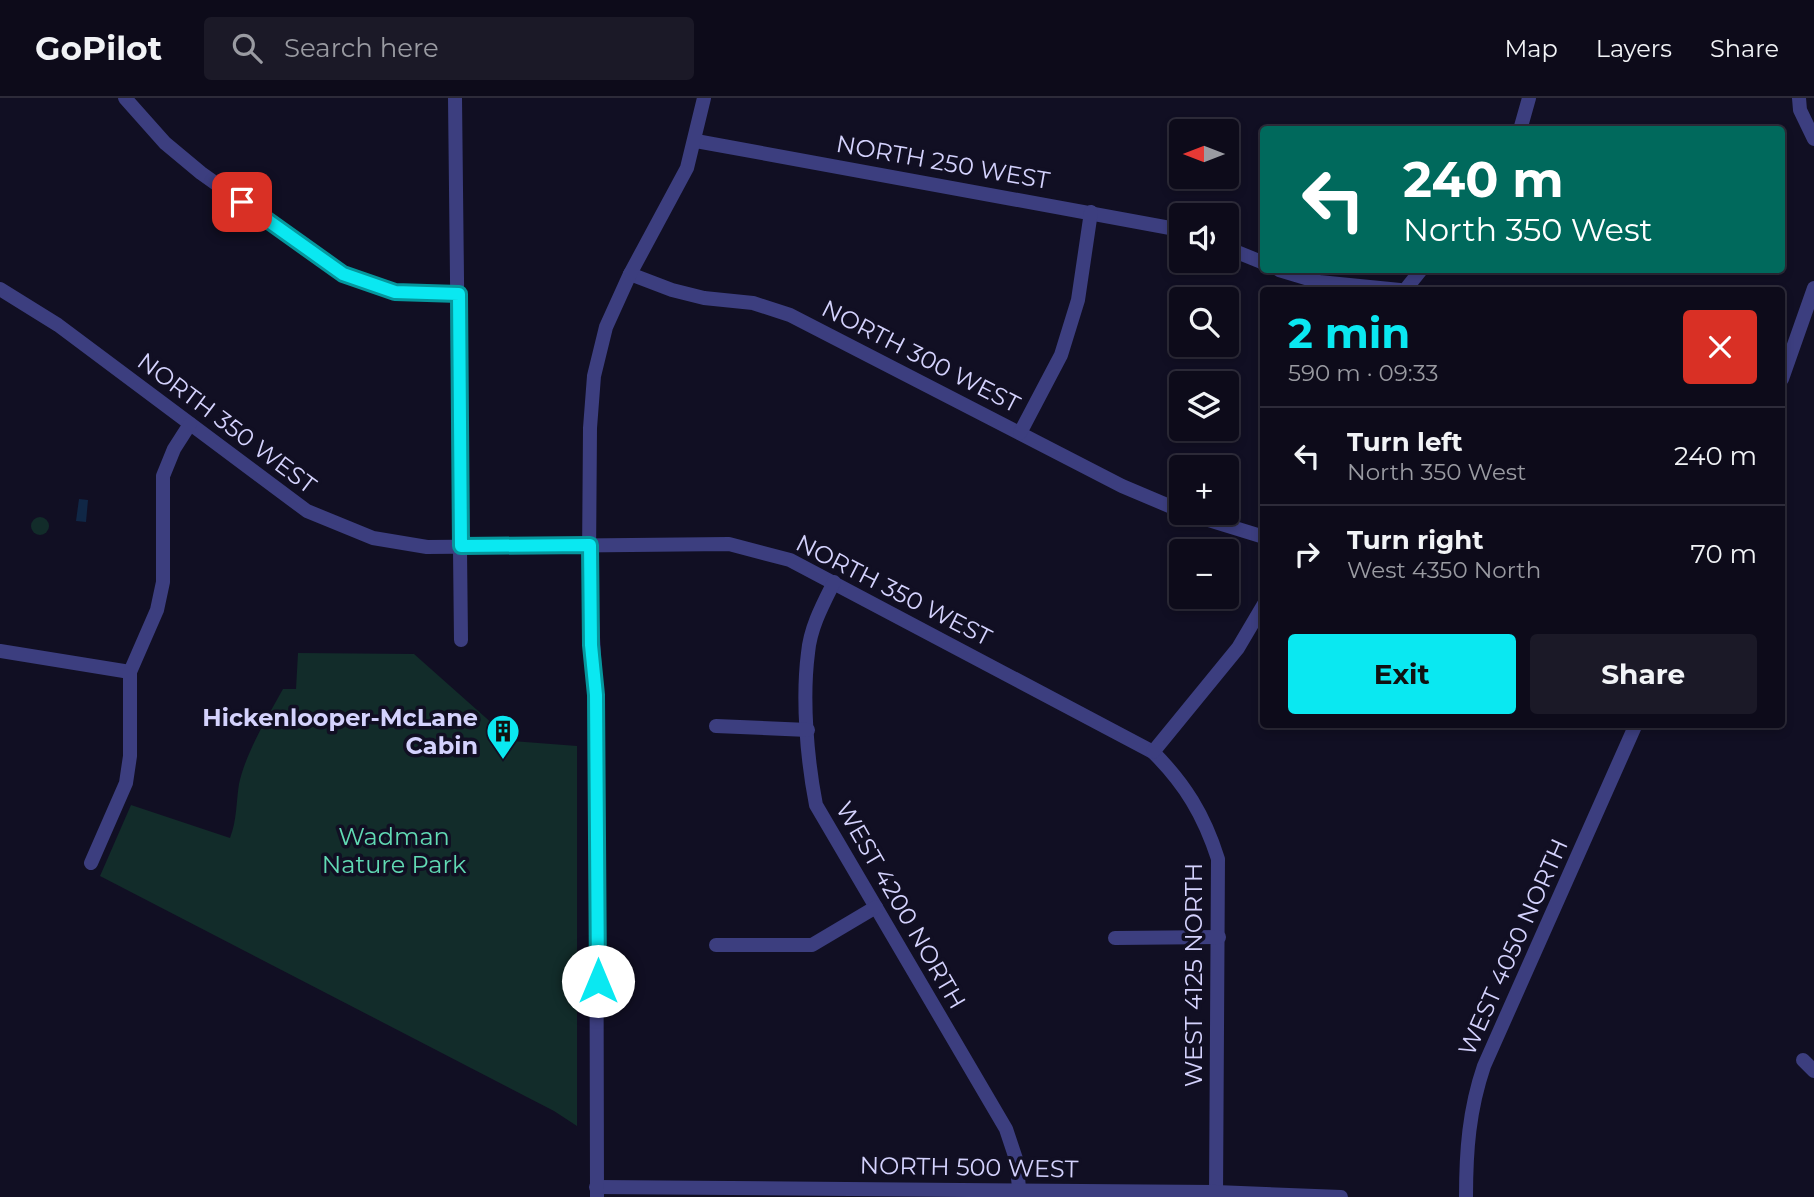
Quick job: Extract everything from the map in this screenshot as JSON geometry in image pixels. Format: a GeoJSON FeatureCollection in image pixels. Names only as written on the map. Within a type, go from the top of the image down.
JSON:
{"type":"FeatureCollection","features":[{"type":"Feature","properties":{"kind":"street"},"geometry":{"type":"LineString","coordinates":[[125,98],[165,144],[201,173],[343,274],[395,292],[459,294]]}},
{"type":"Feature","properties":{"kind":"street"},"geometry":{"type":"LineString","coordinates":[[455,98],[461,640]]}},
{"type":"Feature","properties":{"kind":"street"},"geometry":{"type":"LineString","coordinates":[[596,1192],[596,695],[591,645],[590,545],[590,428],[594,376],[606,327],[630,274],[673,198],[696,141],[704,98]]}},
{"type":"Feature","properties":{"kind":"street"},"geometry":{"type":"LineString","coordinates":[[1521,126],[1529,98]]}},
{"type":"Feature","properties":{"kind":"street"},"geometry":{"type":"LineString","coordinates":[[1800,98],[1800,110],[1814,139]]}},
{"type":"Feature","properties":{"kind":"street","name":"NORTH 250 WEST"},"geometry":{"type":"LineString","coordinates":[[696,141],[1169,228]]}},
{"type":"Feature","properties":{"kind":"street"},"geometry":{"type":"LineString","coordinates":[[1020,433],[1061,355],[1078,300],[1091,212]]}},
{"type":"Feature","properties":{"kind":"street"},"geometry":{"type":"LineString","coordinates":[[1239,253],[1260,261]]}},
{"type":"Feature","properties":{"kind":"street"},"geometry":{"type":"LineString","coordinates":[[1289,273],[1320,282],[1371,287]]}},
{"type":"Feature","properties":{"kind":"street"},"geometry":{"type":"LineString","coordinates":[[1405,287],[1418,273]]}},
{"type":"Feature","properties":{"kind":"street","name":"NORTH 300 WEST"},"geometry":{"type":"LineString","coordinates":[[630,274],[682,293],[753,303],[790,315],[1122,486],[1169,506]]}},
{"type":"Feature","properties":{"kind":"street"},"geometry":{"type":"LineString","coordinates":[[1785,370],[1814,288]]}},
{"type":"Feature","properties":{"kind":"street","name":"NORTH 350 WEST"},"geometry":{"type":"LineString","coordinates":[[0,289],[58,325],[307,511],[373,538],[427,547],[729,544],[790,560],[1153,751]]}},
{"type":"Feature","properties":{"kind":"street"},"geometry":{"type":"LineString","coordinates":[[91,863],[126,783],[130,757],[130,672],[157,610],[163,582],[163,476],[174,449],[190,424]]}},
{"type":"Feature","properties":{"kind":"street","name":"NORTH 300 WEST"},"geometry":{"type":"LineString","coordinates":[[1226,525],[1260,536]]}},
{"type":"Feature","properties":{"kind":"street","name":"WEST 4200 NORTH"},"geometry":{"type":"LineString","coordinates":[[834,582],[816,620],[808,653],[808,762],[816,805],[1006,1129],[1016,1159],[1020,1194]]}},
{"type":"Feature","properties":{"kind":"street"},"geometry":{"type":"LineString","coordinates":[[1153,751],[1238,648],[1260,611]]}},
{"type":"Feature","properties":{"kind":"street"},"geometry":{"type":"LineString","coordinates":[[0,652],[130,672]]}},
{"type":"Feature","properties":{"kind":"street"},"geometry":{"type":"LineString","coordinates":[[716,726],[808,730]]}},
{"type":"Feature","properties":{"kind":"street","name":"WEST 4050 NORTH"},"geometry":{"type":"LineString","coordinates":[[1466,1197],[1466,1139],[1474,1096],[1484,1066],[1634,728]]}},
{"type":"Feature","properties":{"kind":"street","name":"WEST 4125 NORTH"},"geometry":{"type":"LineString","coordinates":[[1153,751],[1179,778],[1208,826],[1217,859],[1219,937],[1216,1195]]}},
{"type":"Feature","properties":{"kind":"street"},"geometry":{"type":"LineString","coordinates":[[716,945],[812,945],[876,907]]}},
{"type":"Feature","properties":{"kind":"street"},"geometry":{"type":"LineString","coordinates":[[1115,938],[1219,937]]}},
{"type":"Feature","properties":{"kind":"street"},"geometry":{"type":"LineString","coordinates":[[1803,1060],[1814,1071]]}},
{"type":"Feature","properties":{"kind":"street","name":"NORTH 500 WEST"},"geometry":{"type":"LineString","coordinates":[[596,1192],[1341,1197]]}},
{"type":"Feature","properties":{"kind":"green space"},"geometry":{"type":"Polygon","coordinates":[[[36,517],[44,517],[49,526],[47,533],[36,535],[31,530],[31,522],[36,517]]]}},
{"type":"Feature","properties":{"kind":"green space","name":"Wadman Nature Park"},"geometry":{"type":"Polygon","coordinates":[[[298,653],[414,654],[512,741],[577,746],[577,1126],[554,1111],[100,876],[131,805],[230,838],[239,784],[247,760],[283,689],[296,689],[298,653]]]}},
{"type":"Feature","properties":{"kind":"water"},"geometry":{"type":"Polygon","coordinates":[[[79,499],[88,500],[86,522],[76,521],[79,499]]]}},
{"type":"Feature","properties":{"kind":"place","name":"Hickenlooper-McLane Cabin"},"geometry":{"type":"Point","coordinates":[503,761]}},
{"type":"Feature","properties":{"kind":"route"},"geometry":{"type":"LineString","coordinates":[[242,202],[343,274],[395,292],[459,294],[461,546],[590,545],[591,645],[596,695],[598,981]]}}]}
